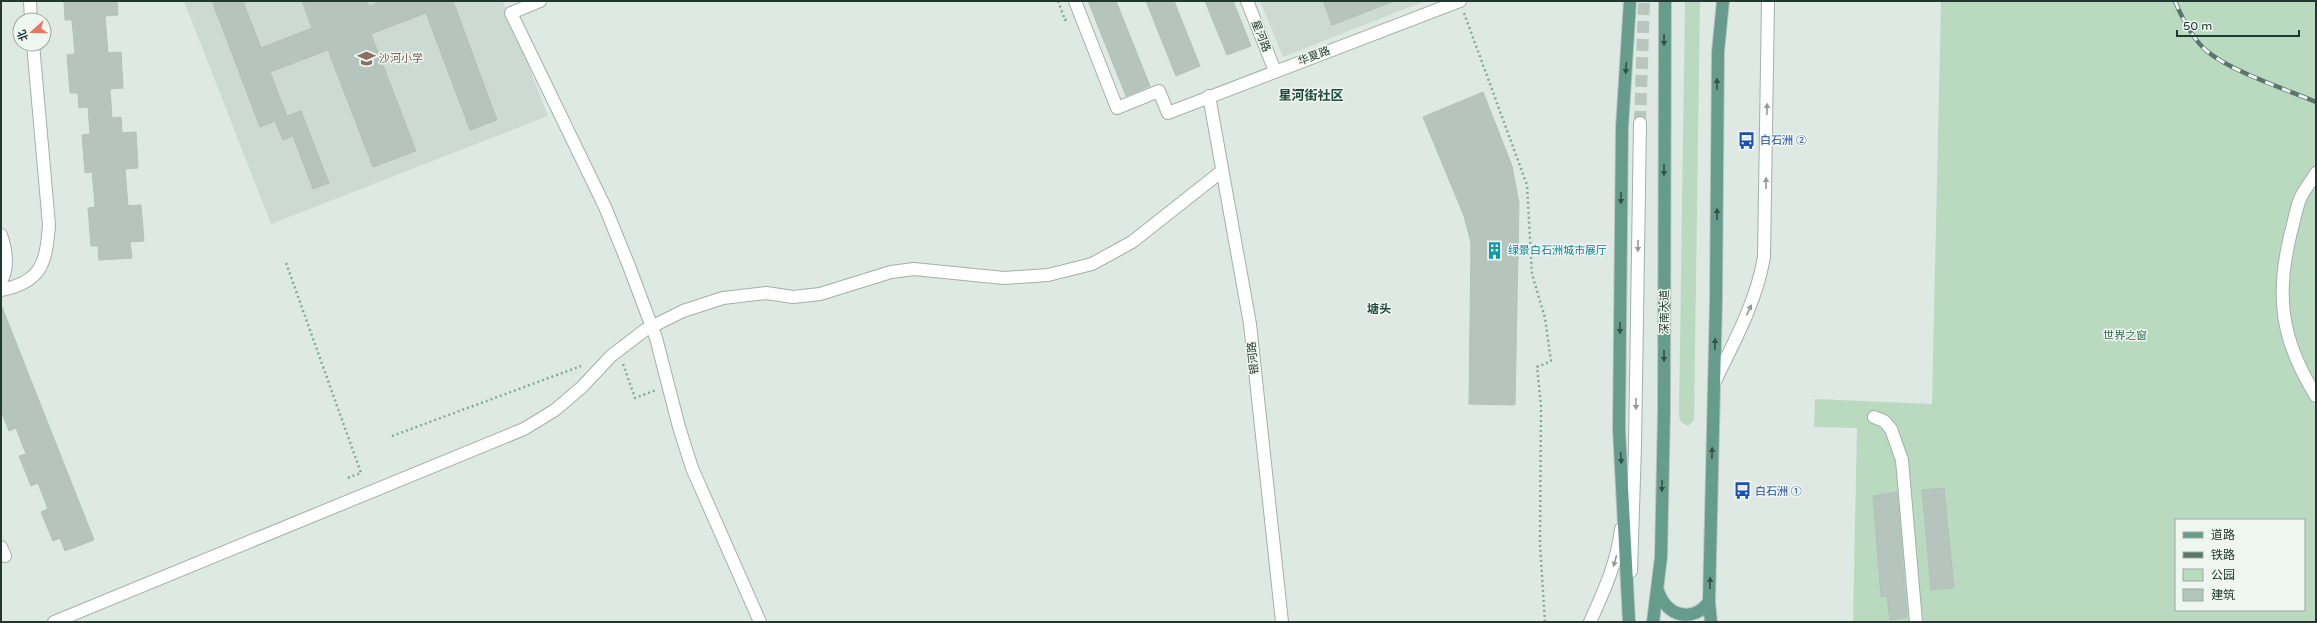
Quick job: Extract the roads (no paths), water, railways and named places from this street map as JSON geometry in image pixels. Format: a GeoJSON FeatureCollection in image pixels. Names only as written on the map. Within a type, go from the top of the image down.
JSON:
{"type":"FeatureCollection","features":[{"type":"Feature","properties":{"kind":"main road"},"geometry":{"type":"LineString","coordinates":[[1630,1],[1622,128],[1619,428],[1630,622]]}},
{"type":"Feature","properties":{"kind":"main road","name":"深南大道"},"geometry":{"type":"LineString","coordinates":[[1652,622],[1658,591],[1664,412],[1664,1]]}},
{"type":"Feature","properties":{"kind":"main road"},"geometry":{"type":"LineString","coordinates":[[1712,622],[1709,602],[1714,383],[1718,52],[1723,1]]}},
{"type":"Feature","properties":{"kind":"main road"},"geometry":{"type":"LineString","coordinates":[[1658,591],[1666,609],[1679,618],[1694,618],[1701,614],[1709,602]]}},
{"type":"Feature","properties":{"kind":"street"},"geometry":{"type":"LineString","coordinates":[[30,1],[31,12]]}},
{"type":"Feature","properties":{"kind":"street"},"geometry":{"type":"LineString","coordinates":[[540,1],[511,13],[605,207],[651,327],[679,427],[695,475],[760,622]]}},
{"type":"Feature","properties":{"kind":"street","name":"华夏路"},"geometry":{"type":"LineString","coordinates":[[1075,1],[1117,108],[1159,91],[1168,113],[1460,1]]}},
{"type":"Feature","properties":{"kind":"street","name":"星河路"},"geometry":{"type":"LineString","coordinates":[[1247,1],[1275,71]]}},
{"type":"Feature","properties":{"kind":"street"},"geometry":{"type":"LineString","coordinates":[[1714,383],[1751,306],[1760,282],[1764,257],[1768,1]]}},
{"type":"Feature","properties":{"kind":"street"},"geometry":{"type":"LineString","coordinates":[[1,290],[18,287],[35,276],[47,251],[48,225],[34,52]]}},
{"type":"Feature","properties":{"kind":"street","name":"银河路"},"geometry":{"type":"LineString","coordinates":[[1209,96],[1250,324],[1282,622]]}},
{"type":"Feature","properties":{"kind":"street"},"geometry":{"type":"LineString","coordinates":[[1630,604],[1635,446],[1640,123]]}},
{"type":"Feature","properties":{"kind":"street"},"geometry":{"type":"LineString","coordinates":[[54,622],[524,429],[555,410],[582,387],[611,356],[651,327],[683,311],[723,298],[766,293],[793,297],[820,294],[890,272],[914,269],[1004,278],[1048,275],[1085,266],[1132,242],[1222,171]]}},
{"type":"Feature","properties":{"kind":"street"},"geometry":{"type":"LineString","coordinates":[[2316,173],[2300,200],[2289,242],[2281,284],[2284,316],[2290,344],[2305,378],[2316,396]]}},
{"type":"Feature","properties":{"kind":"street"},"geometry":{"type":"LineString","coordinates":[[1,235],[5,245],[6,264],[1,281]]}},
{"type":"Feature","properties":{"kind":"street"},"geometry":{"type":"LineString","coordinates":[[1874,417],[1884,421],[1891,429],[1902,460],[1916,622]]}},
{"type":"Feature","properties":{"kind":"street"},"geometry":{"type":"LineString","coordinates":[[1590,622],[1615,564],[1624,509]]}},
{"type":"Feature","properties":{"kind":"tunnel"},"geometry":{"type":"LineString","coordinates":[[1640,123],[1644,1]]}},
{"type":"Feature","properties":{"kind":"railway"},"geometry":{"type":"LineString","coordinates":[[2175,1],[2193,35],[2208,52],[2245,73],[2316,102]]}},
{"type":"Feature","properties":{"kind":"place","name":"沙河小学"},"geometry":{"type":"Point","coordinates":[366,58]}},
{"type":"Feature","properties":{"kind":"place","name":"白石洲 ②"},"geometry":{"type":"Point","coordinates":[1747,140]}},
{"type":"Feature","properties":{"kind":"place","name":"绿景白石洲城市展厅"},"geometry":{"type":"Point","coordinates":[1495,250]}},
{"type":"Feature","properties":{"kind":"place","name":"白石洲 ①"},"geometry":{"type":"Point","coordinates":[1742,491]}},
{"type":"Feature","properties":{"kind":"district","name":"星河街社区"},"geometry":{"type":"Point","coordinates":[1311,96]}},
{"type":"Feature","properties":{"kind":"district","name":"塘头"},"geometry":{"type":"Point","coordinates":[1379,309]}},
{"type":"Feature","properties":{"kind":"park label","name":"世界之窗"},"geometry":{"type":"Point","coordinates":[2125,335]}}]}
